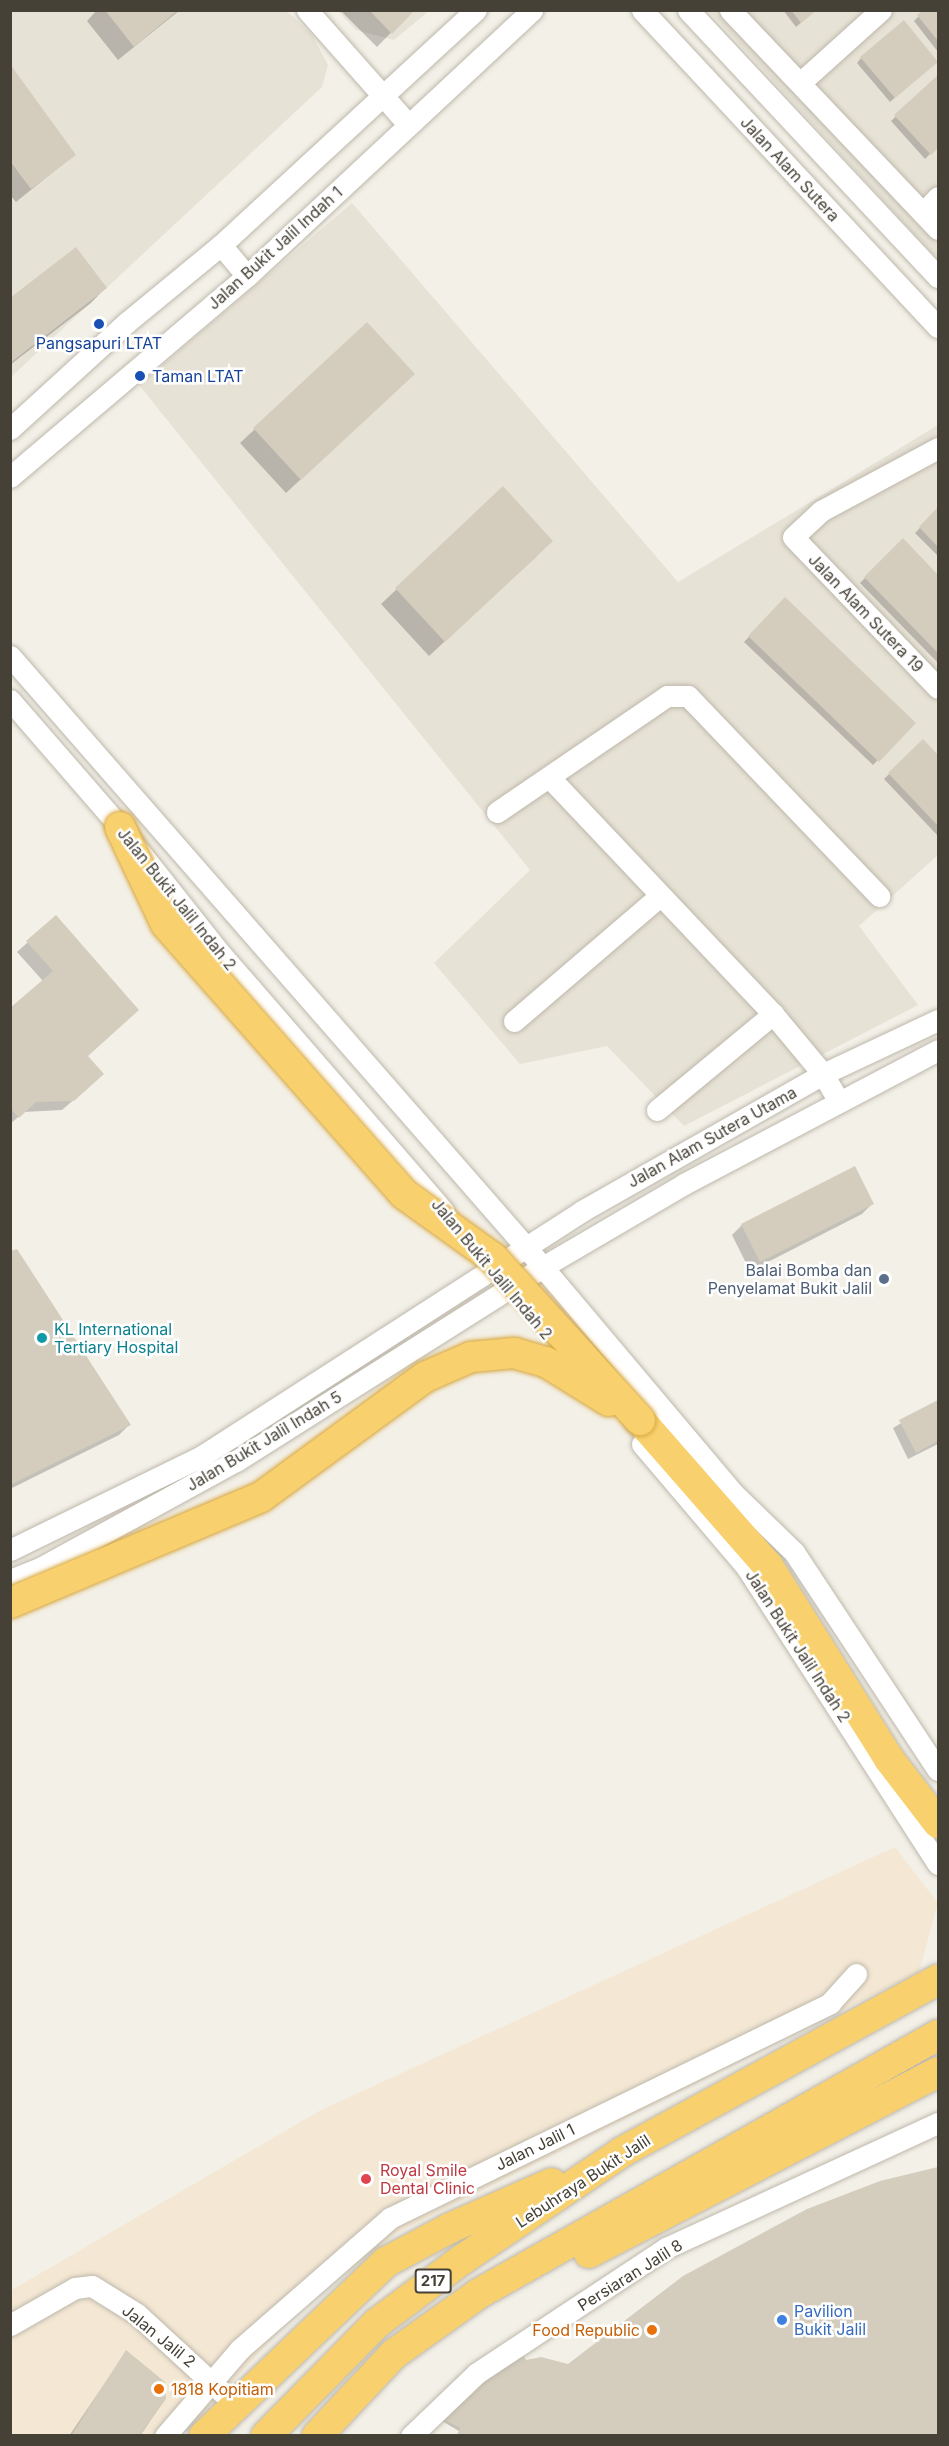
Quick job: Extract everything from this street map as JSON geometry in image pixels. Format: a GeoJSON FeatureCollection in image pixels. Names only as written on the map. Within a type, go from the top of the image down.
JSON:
{"type":"FeatureCollection","features":[{"type":"Feature","properties":{"kind":"highway"},"geometry":{"type":"LineString","coordinates":[[120,827],[173,933],[404,1194],[494,1258],[768,1566],[889,1758],[939,1823]]}},
{"type":"Feature","properties":{"kind":"highway"},"geometry":{"type":"LineString","coordinates":[[10,1603],[261,1497],[425,1377],[471,1357],[514,1353],[546,1362],[640,1420]]}},
{"type":"Feature","properties":{"kind":"highway","name":"Lebuhraya Bukit Jalil"},"geometry":{"type":"LineString","coordinates":[[266,2436],[376,2323],[463,2259],[622,2152],[939,1980]]}},
{"type":"Feature","properties":{"kind":"highway","name":"217"},"geometry":{"type":"LineString","coordinates":[[317,2436],[393,2354],[478,2294],[939,2035]]}},
{"type":"Feature","properties":{"kind":"highway"},"geometry":{"type":"LineString","coordinates":[[478,2294],[527,2286],[939,2072]]}},
{"type":"Feature","properties":{"kind":"highway"},"geometry":{"type":"LineString","coordinates":[[204,2436],[386,2262],[450,2228],[622,2152]]}},
{"type":"Feature","properties":{"kind":"street"},"geometry":{"type":"LineString","coordinates":[[307,10],[408,124]]}},
{"type":"Feature","properties":{"kind":"street"},"geometry":{"type":"LineString","coordinates":[[10,429],[126,323],[221,245],[476,10]]}},
{"type":"Feature","properties":{"kind":"street","name":"Jalan Bukit Jalil Indah 1"},"geometry":{"type":"LineString","coordinates":[[10,477],[247,276],[532,10]]}},
{"type":"Feature","properties":{"kind":"street","name":"Jalan Alam Sutera"},"geometry":{"type":"LineString","coordinates":[[642,10],[939,327]]}},
{"type":"Feature","properties":{"kind":"street","name":"Jalan Alam Sutera"},"geometry":{"type":"LineString","coordinates":[[688,10],[939,277]]}},
{"type":"Feature","properties":{"kind":"street"},"geometry":{"type":"LineString","coordinates":[[730,10],[939,229]]}},
{"type":"Feature","properties":{"kind":"street"},"geometry":{"type":"LineString","coordinates":[[800,83],[881,10]]}},
{"type":"Feature","properties":{"kind":"street"},"geometry":{"type":"LineString","coordinates":[[923,213],[939,197]]}},
{"type":"Feature","properties":{"kind":"street"},"geometry":{"type":"LineString","coordinates":[[221,245],[247,276]]}},
{"type":"Feature","properties":{"kind":"street","name":"Jalan Alam Sutera 19"},"geometry":{"type":"LineString","coordinates":[[939,448],[821,511],[793,537],[939,688]]}},
{"type":"Feature","properties":{"kind":"street","name":"Jalan Bukit Jalil Indah 2"},"geometry":{"type":"LineString","coordinates":[[10,656],[525,1246],[541,1268],[731,1491],[794,1552],[939,1770]]}},
{"type":"Feature","properties":{"kind":"street"},"geometry":{"type":"LineString","coordinates":[[497,812],[667,696],[687,696],[879,896]]}},
{"type":"Feature","properties":{"kind":"street","name":"Jalan Bukit Jalil Indah 2"},"geometry":{"type":"LineString","coordinates":[[10,700],[120,827],[220,953],[492,1267],[747,1568],[939,1864]]}},
{"type":"Feature","properties":{"kind":"street"},"geometry":{"type":"LineString","coordinates":[[549,777],[773,1014],[823,1074],[838,1100]]}},
{"type":"Feature","properties":{"kind":"street"},"geometry":{"type":"LineString","coordinates":[[514,1021],[660,896]]}},
{"type":"Feature","properties":{"kind":"street"},"geometry":{"type":"LineString","coordinates":[[657,1110],[773,1014]]}},
{"type":"Feature","properties":{"kind":"street","name":"Jalan Alam Sutera Utama"},"geometry":{"type":"LineString","coordinates":[[492,1267],[823,1074],[939,1020]]}},
{"type":"Feature","properties":{"kind":"street","name":"Jalan Alam Sutera Utama"},"geometry":{"type":"LineString","coordinates":[[509,1289],[541,1268],[838,1100],[939,1050]]}},
{"type":"Feature","properties":{"kind":"street"},"geometry":{"type":"LineString","coordinates":[[759,1110],[772,1138]]}},
{"type":"Feature","properties":{"kind":"street","name":"Jalan Bukit Jalil Indah 5"},"geometry":{"type":"LineString","coordinates":[[10,1550],[202,1456],[492,1267]]}},
{"type":"Feature","properties":{"kind":"street","name":"Jalan Bukit Jalil Indah 5"},"geometry":{"type":"LineString","coordinates":[[10,1580],[42,1567],[236,1461],[509,1289]]}},
{"type":"Feature","properties":{"kind":"street","name":"Jalan Jalil 1"},"geometry":{"type":"LineString","coordinates":[[165,2436],[211,2379],[339,2260],[390,2218],[830,2003],[856,1974]]}},
{"type":"Feature","properties":{"kind":"street","name":"Persiaran Jalil 8"},"geometry":{"type":"LineString","coordinates":[[411,2436],[477,2373],[666,2248],[939,2123]]}},
{"type":"Feature","properties":{"kind":"street","name":"Jalan Jalil 2"},"geometry":{"type":"LineString","coordinates":[[10,2325],[75,2288],[92,2286],[137,2314],[237,2405]]}},
{"type":"Feature","properties":{"kind":"shaded area"},"geometry":{"type":"Polygon","coordinates":[[[11,11],[287,11],[312,35],[328,65],[322,87],[11,377],[11,11]]]}},
{"type":"Feature","properties":{"kind":"shaded area"},"geometry":{"type":"Polygon","coordinates":[[[338,11],[429,11],[394,40],[356,30],[338,11]]]}},
{"type":"Feature","properties":{"kind":"shaded area"},"geometry":{"type":"Polygon","coordinates":[[[709,11],[938,11],[938,260],[709,11]]]}},
{"type":"Feature","properties":{"kind":"shaded area"},"geometry":{"type":"Polygon","coordinates":[[[352,203],[678,582],[938,425],[938,855],[859,926],[918,1005],[684,1126],[607,1046],[520,1064],[434,963],[530,870],[139,385],[352,203]]]}},
{"type":"Feature","properties":{"kind":"shaded area"},"geometry":{"type":"Polygon","coordinates":[[[895,1847],[938,1903],[919,1972],[395,2234],[299,2310],[183,2435],[11,2435],[10,2291],[321,2110],[895,1847]]]}},
{"type":"Feature","properties":{"kind":"building"},"geometry":{"type":"Polygon","coordinates":[[[105,10],[178,10],[134,47],[105,10]]]}},
{"type":"Feature","properties":{"kind":"building"},"geometry":{"type":"Polygon","coordinates":[[[369,10],[415,10],[392,34],[369,10]]]}},
{"type":"Feature","properties":{"kind":"building"},"geometry":{"type":"Polygon","coordinates":[[[791,10],[817,10],[801,23],[791,10]]]}},
{"type":"Feature","properties":{"kind":"building"},"geometry":{"type":"Polygon","coordinates":[[[923,10],[938,10],[938,41],[917,15],[923,10]]]}},
{"type":"Feature","properties":{"kind":"building"},"geometry":{"type":"Polygon","coordinates":[[[904,20],[938,62],[895,98],[860,57],[904,20]]]}},
{"type":"Feature","properties":{"kind":"building"},"geometry":{"type":"Polygon","coordinates":[[[10,64],[76,155],[31,189],[10,161],[10,64]]]}},
{"type":"Feature","properties":{"kind":"building"},"geometry":{"type":"Polygon","coordinates":[[[938,75],[938,148],[931,155],[894,115],[938,75]]]}},
{"type":"Feature","properties":{"kind":"building"},"geometry":{"type":"Polygon","coordinates":[[[76,247],[107,288],[10,363],[10,298],[76,247]]]}},
{"type":"Feature","properties":{"kind":"building"},"geometry":{"type":"Polygon","coordinates":[[[367,322],[415,374],[301,480],[253,428],[367,322]]]}},
{"type":"Feature","properties":{"kind":"building"},"geometry":{"type":"Polygon","coordinates":[[[503,486],[553,541],[445,642],[395,588],[503,486]]]}},
{"type":"Feature","properties":{"kind":"building"},"geometry":{"type":"Polygon","coordinates":[[[938,507],[938,547],[919,527],[938,507]]]}},
{"type":"Feature","properties":{"kind":"building"},"geometry":{"type":"Polygon","coordinates":[[[903,538],[938,575],[938,653],[864,577],[903,538]]]}},
{"type":"Feature","properties":{"kind":"building"},"geometry":{"type":"Polygon","coordinates":[[[785,597],[916,723],[879,762],[748,636],[785,597]]]}},
{"type":"Feature","properties":{"kind":"building"},"geometry":{"type":"Polygon","coordinates":[[[923,739],[938,755],[938,826],[888,773],[923,739]]]}},
{"type":"Feature","properties":{"kind":"building"},"geometry":{"type":"Polygon","coordinates":[[[56,915],[139,1010],[88,1056],[104,1074],[74,1101],[36,1102],[19,1118],[10,1108],[10,1008],[53,971],[26,941],[56,915]]]}},
{"type":"Feature","properties":{"kind":"building"},"geometry":{"type":"Polygon","coordinates":[[[855,1166],[874,1204],[760,1262],[741,1224],[855,1166]]]}},
{"type":"Feature","properties":{"kind":"building","name":"KL International Tertiary Hospital"},"geometry":{"type":"Polygon","coordinates":[[[17,1249],[131,1425],[10,1485],[10,1251],[17,1249]]]}},
{"type":"Feature","properties":{"kind":"building"},"geometry":{"type":"Polygon","coordinates":[[[938,1400],[938,1441],[916,1453],[899,1420],[938,1400]]]}},
{"type":"Feature","properties":{"kind":"building","name":"Pavilion Bukit Jalil"},"geometry":{"type":"Polygon","coordinates":[[[938,2167],[938,2436],[457,2436],[460,2428],[443,2419],[448,2408],[520,2350],[526,2360],[541,2357],[568,2364],[683,2276],[807,2209],[880,2181],[938,2167]]]}},
{"type":"Feature","properties":{"kind":"building"},"geometry":{"type":"Polygon","coordinates":[[[126,2350],[165,2382],[166,2399],[139,2436],[71,2436],[126,2350]]]}},
{"type":"Feature","properties":{"kind":"place","name":"Pangsapuri LTAT"},"geometry":{"type":"Point","coordinates":[99,324]}},
{"type":"Feature","properties":{"kind":"place","name":"Taman LTAT"},"geometry":{"type":"Point","coordinates":[140,376]}},
{"type":"Feature","properties":{"kind":"place","name":"Balai Bomba dan Penyelamat Bukit Jalil"},"geometry":{"type":"Point","coordinates":[884,1279]}},
{"type":"Feature","properties":{"kind":"place","name":"KL International Tertiary Hospital"},"geometry":{"type":"Point","coordinates":[42,1338]}},
{"type":"Feature","properties":{"kind":"place","name":"Royal Smile Dental Clinic"},"geometry":{"type":"Point","coordinates":[366,2179]}},
{"type":"Feature","properties":{"kind":"place","name":"Pavilion Bukit Jalil"},"geometry":{"type":"Point","coordinates":[782,2320]}},
{"type":"Feature","properties":{"kind":"place","name":"Food Republic"},"geometry":{"type":"Point","coordinates":[652,2330]}},
{"type":"Feature","properties":{"kind":"place","name":"1818 Kopitiam"},"geometry":{"type":"Point","coordinates":[159,2389]}}]}
